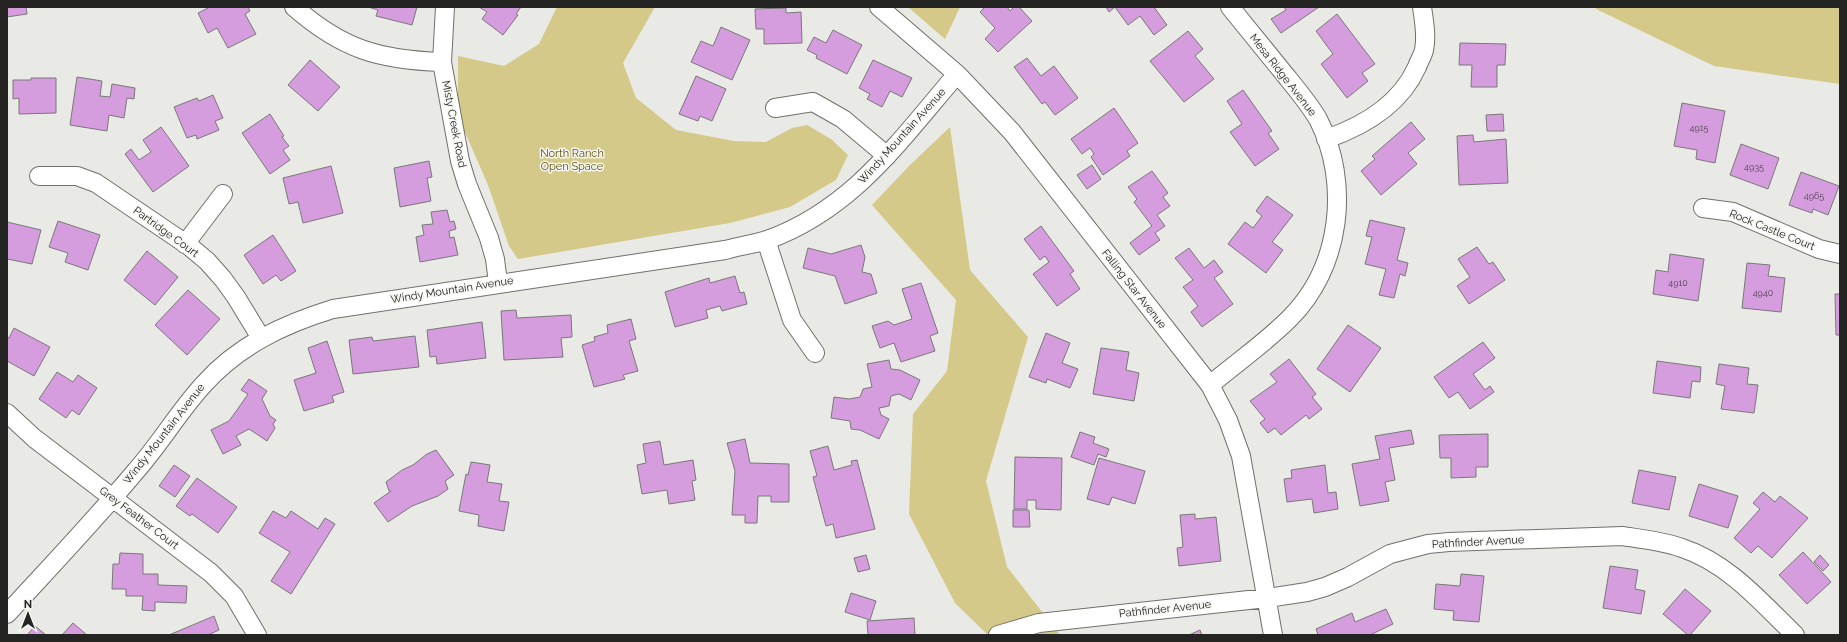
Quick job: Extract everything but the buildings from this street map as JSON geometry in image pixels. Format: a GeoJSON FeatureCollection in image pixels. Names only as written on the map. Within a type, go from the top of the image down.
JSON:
{"type":"FeatureCollection","features":[{"type":"Feature","properties":{"kind":"street"},"geometry":{"type":"LineString","coordinates":[[294,7],[313,24],[344,42],[374,54],[408,61],[442,62]]}},
{"type":"Feature","properties":{"kind":"street","name":"Misty Creek Road"},"geometry":{"type":"LineString","coordinates":[[445,7],[442,62],[460,161],[467,184],[489,238],[495,259],[498,283]]}},
{"type":"Feature","properties":{"kind":"street","name":"Falling Star Avenue"},"geometry":{"type":"LineString","coordinates":[[879,7],[957,74],[1012,132],[1210,385],[1228,420],[1242,456],[1273,635]]}},
{"type":"Feature","properties":{"kind":"street","name":"Mesa Ridge Avenue"},"geometry":{"type":"LineString","coordinates":[[1210,385],[1289,319],[1307,298],[1321,274],[1332,245],[1338,211],[1336,176],[1326,139],[1318,120],[1305,100],[1230,7]]}},
{"type":"Feature","properties":{"kind":"street"},"geometry":{"type":"LineString","coordinates":[[1326,139],[1349,131],[1373,118],[1393,100],[1410,80],[1424,50],[1425,32],[1422,7]]}},
{"type":"Feature","properties":{"kind":"street","name":"Windy Mountain Avenue"},"geometry":{"type":"LineString","coordinates":[[7,614],[113,499],[146,460],[204,384],[231,358],[261,338],[297,320],[333,309],[725,250],[766,240],[805,223],[834,205],[860,184],[887,156],[957,74]]}},
{"type":"Feature","properties":{"kind":"street"},"geometry":{"type":"LineString","coordinates":[[775,108],[813,102],[843,119],[887,156]]}},
{"type":"Feature","properties":{"kind":"street","name":"Partridge Court"},"geometry":{"type":"LineString","coordinates":[[39,176],[78,176],[96,183],[185,244],[207,261],[223,279],[261,338]]}},
{"type":"Feature","properties":{"kind":"street"},"geometry":{"type":"LineString","coordinates":[[185,244],[223,194]]}},
{"type":"Feature","properties":{"kind":"street","name":"Rock Castle Court"},"geometry":{"type":"LineString","coordinates":[[1703,208],[1733,212],[1813,246],[1840,254]]}},
{"type":"Feature","properties":{"kind":"street"},"geometry":{"type":"LineString","coordinates":[[766,240],[792,320],[815,353]]}},
{"type":"Feature","properties":{"kind":"street","name":"Grey Feather Court"},"geometry":{"type":"LineString","coordinates":[[7,413],[34,438],[211,573],[234,596],[250,620],[257,635]]}},
{"type":"Feature","properties":{"kind":"street","name":"Pathfinder Avenue"},"geometry":{"type":"LineString","coordinates":[[998,635],[1039,623],[1267,598],[1325,587],[1348,577],[1390,554],[1428,544],[1622,536],[1645,539],[1683,548],[1717,564],[1738,580],[1795,635]]}},
{"type":"Feature","properties":{"kind":"green space","name":"North Ranch Open Space"},"geometry":{"type":"Polygon","coordinates":[[[557,7],[655,7],[623,63],[636,98],[676,130],[734,141],[766,142],[792,128],[807,125],[831,139],[848,155],[836,180],[790,207],[730,223],[518,259],[509,246],[488,185],[458,116],[458,56],[504,66],[539,44],[557,7]]]}},
{"type":"Feature","properties":{"kind":"green space"},"geometry":{"type":"Polygon","coordinates":[[[908,7],[960,7],[945,39],[908,7]]]}},
{"type":"Feature","properties":{"kind":"green space"},"geometry":{"type":"Polygon","coordinates":[[[1596,7],[1840,7],[1840,84],[1714,66],[1596,9],[1596,7]]]}},
{"type":"Feature","properties":{"kind":"green space"},"geometry":{"type":"Polygon","coordinates":[[[950,127],[970,270],[1028,337],[986,481],[1007,567],[1060,635],[988,635],[955,603],[909,514],[913,414],[947,371],[956,300],[872,205],[909,166],[950,127]]]}}]}
